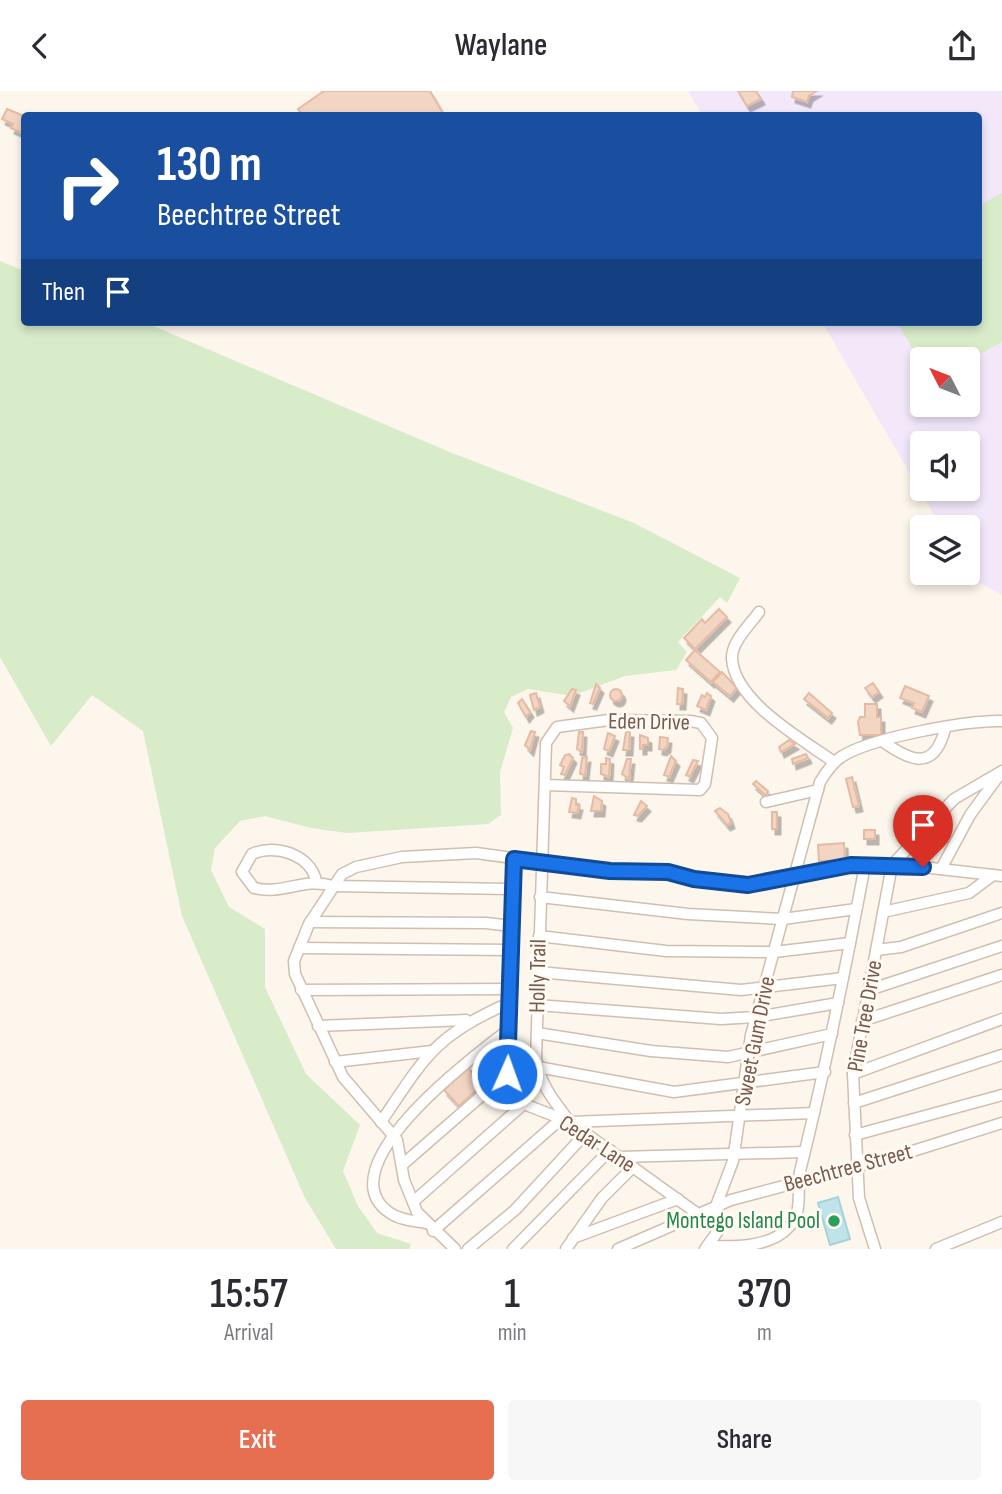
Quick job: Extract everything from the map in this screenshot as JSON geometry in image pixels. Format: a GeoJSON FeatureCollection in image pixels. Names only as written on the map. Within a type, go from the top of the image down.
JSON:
{"type":"FeatureCollection","features":[{"type":"Feature","properties":{"kind":"street"},"geometry":{"type":"LineString","coordinates":[[760,612],[736,643],[732,658],[737,674],[747,693],[773,718],[834,762],[862,747],[882,741],[1002,720]]}},
{"type":"Feature","properties":{"kind":"street","name":"Eden Drive"},"geometry":{"type":"LineString","coordinates":[[541,862],[546,743],[557,727],[609,720],[690,721],[701,723],[712,738],[705,784],[700,790],[545,785]]}},
{"type":"Feature","properties":{"kind":"street"},"geometry":{"type":"LineString","coordinates":[[882,741],[905,758],[918,760],[934,752],[941,744],[945,729]]}},
{"type":"Feature","properties":{"kind":"street","name":"Sweet Gum Drive"},"geometry":{"type":"LineString","coordinates":[[707,1247],[718,1231],[716,1206],[734,1154],[756,1017],[818,790],[834,762]]}},
{"type":"Feature","properties":{"kind":"street"},"geometry":{"type":"LineString","coordinates":[[892,865],[954,799],[1002,771]]}},
{"type":"Feature","properties":{"kind":"street"},"geometry":{"type":"LineString","coordinates":[[941,869],[971,815],[1002,771]]}},
{"type":"Feature","properties":{"kind":"street"},"geometry":{"type":"LineString","coordinates":[[766,802],[818,790]]}},
{"type":"Feature","properties":{"kind":"street"},"geometry":{"type":"LineString","coordinates":[[316,881],[312,866],[301,857],[271,849],[252,853],[242,872],[254,888],[267,891],[316,881],[332,886],[513,889]]}},
{"type":"Feature","properties":{"kind":"street"},"geometry":{"type":"LineString","coordinates":[[455,1249],[432,1230],[413,1202],[393,1134],[343,1077],[301,990],[294,961],[310,922],[342,874],[356,867],[402,857],[477,853],[610,871],[668,872],[694,879],[748,885],[865,865],[1000,873]]}},
{"type":"Feature","properties":{"kind":"street"},"geometry":{"type":"LineString","coordinates":[[413,1202],[526,1102],[509,1077],[514,859]]}},
{"type":"Feature","properties":{"kind":"street","name":"Holly Trail"},"geometry":{"type":"LineString","coordinates":[[541,862],[538,1067],[547,1093],[566,1120]]}},
{"type":"Feature","properties":{"kind":"street"},"geometry":{"type":"LineString","coordinates":[[707,1247],[738,1247],[774,1237],[789,1228],[800,1203],[797,1181],[825,1072],[865,865]]}},
{"type":"Feature","properties":{"kind":"street","name":"Pine Tree Drive"},"geometry":{"type":"LineString","coordinates":[[875,1249],[859,1198],[853,1074],[892,865]]}},
{"type":"Feature","properties":{"kind":"street"},"geometry":{"type":"LineString","coordinates":[[883,912],[969,894],[1000,873]]}},
{"type":"Feature","properties":{"kind":"street"},"geometry":{"type":"LineString","coordinates":[[540,897],[688,914],[783,919],[856,909]]}},
{"type":"Feature","properties":{"kind":"street"},"geometry":{"type":"LineString","coordinates":[[876,950],[901,947],[1002,913]]}},
{"type":"Feature","properties":{"kind":"street"},"geometry":{"type":"LineString","coordinates":[[310,922],[486,923],[512,926]]}},
{"type":"Feature","properties":{"kind":"street"},"geometry":{"type":"LineString","coordinates":[[539,936],[666,951],[774,952],[850,943]]}},
{"type":"Feature","properties":{"kind":"street"},"geometry":{"type":"LineString","coordinates":[[869,990],[1002,946]]}},
{"type":"Feature","properties":{"kind":"street"},"geometry":{"type":"LineString","coordinates":[[299,948],[511,950]]}},
{"type":"Feature","properties":{"kind":"street"},"geometry":{"type":"LineString","coordinates":[[538,972],[741,990],[843,978]]}},
{"type":"Feature","properties":{"kind":"street"},"geometry":{"type":"LineString","coordinates":[[862,1021],[1002,975]]}},
{"type":"Feature","properties":{"kind":"street"},"geometry":{"type":"LineString","coordinates":[[301,990],[509,989]]}},
{"type":"Feature","properties":{"kind":"street"},"geometry":{"type":"LineString","coordinates":[[381,1122],[445,1037],[469,1020],[509,1003]]}},
{"type":"Feature","properties":{"kind":"street"},"geometry":{"type":"LineString","coordinates":[[537,1005],[721,1019],[756,1017],[838,1003]]}},
{"type":"Feature","properties":{"kind":"street"},"geometry":{"type":"LineString","coordinates":[[853,1074],[1002,1019]]}},
{"type":"Feature","properties":{"kind":"street"},"geometry":{"type":"LineString","coordinates":[[318,1026],[469,1020]]}},
{"type":"Feature","properties":{"kind":"street"},"geometry":{"type":"LineString","coordinates":[[432,1230],[395,1216],[384,1208],[376,1196],[374,1173],[393,1134],[468,1060],[508,1030]]}},
{"type":"Feature","properties":{"kind":"street"},"geometry":{"type":"LineString","coordinates":[[537,1033],[691,1055],[728,1057],[832,1034]]}},
{"type":"Feature","properties":{"kind":"street"},"geometry":{"type":"LineString","coordinates":[[335,1062],[432,1051]]}},
{"type":"Feature","properties":{"kind":"street"},"geometry":{"type":"LineString","coordinates":[[854,1103],[1002,1055]]}},
{"type":"Feature","properties":{"kind":"street"},"geometry":{"type":"LineString","coordinates":[[538,1067],[674,1092],[825,1072]]}},
{"type":"Feature","properties":{"kind":"street"},"geometry":{"type":"LineString","coordinates":[[402,1164],[487,1091],[509,1077]]}},
{"type":"Feature","properties":{"kind":"street"},"geometry":{"type":"LineString","coordinates":[[855,1135],[1002,1095]]}},
{"type":"Feature","properties":{"kind":"street","name":"Cedar Lane"},"geometry":{"type":"LineString","coordinates":[[526,1102],[566,1120],[586,1133],[698,1214]]}},
{"type":"Feature","properties":{"kind":"street"},"geometry":{"type":"LineString","coordinates":[[432,1230],[566,1120],[740,1117],[814,1112]]}},
{"type":"Feature","properties":{"kind":"street","name":"Beechtree Street"},"geometry":{"type":"LineString","coordinates":[[618,1249],[716,1206],[1002,1123]]}},
{"type":"Feature","properties":{"kind":"street"},"geometry":{"type":"LineString","coordinates":[[468,1249],[515,1210],[586,1133]]}},
{"type":"Feature","properties":{"kind":"street"},"geometry":{"type":"LineString","coordinates":[[513,1249],[615,1154],[804,1152]]}},
{"type":"Feature","properties":{"kind":"street"},"geometry":{"type":"LineString","coordinates":[[566,1249],[602,1198],[633,1167]]}},
{"type":"Feature","properties":{"kind":"street"},"geometry":{"type":"LineString","coordinates":[[573,1238],[678,1199]]}},
{"type":"Feature","properties":{"kind":"street"},"geometry":{"type":"LineString","coordinates":[[936,1249],[1002,1222]]}},
{"type":"Feature","properties":{"kind":"street"},"geometry":{"type":"LineString","coordinates":[[432,1230],[437,1249]]}},
{"type":"Feature","properties":{"kind":"shaded area"},"geometry":{"type":"Polygon","coordinates":[[[688,91],[1002,91],[1002,595],[980,583],[980,515],[934,515],[926,501],[980,501],[980,431],[910,431],[910,474],[824,326],[982,326],[982,112],[700,112],[688,91]]]}},
{"type":"Feature","properties":{"kind":"green space"},"geometry":{"type":"Polygon","coordinates":[[[1002,193],[1002,342],[980,354],[980,347],[912,347],[899,326],[982,326],[982,204],[1002,193]]]}},
{"type":"Feature","properties":{"kind":"green space"},"geometry":{"type":"Polygon","coordinates":[[[0,261],[21,270],[21,326],[153,326],[452,453],[634,523],[740,578],[727,603],[720,597],[678,642],[687,652],[676,670],[625,676],[572,696],[528,689],[511,697],[504,712],[513,728],[500,772],[501,815],[488,824],[347,833],[311,828],[265,816],[240,821],[215,848],[211,870],[229,907],[265,929],[265,987],[306,1074],[360,1125],[343,1171],[358,1206],[377,1233],[411,1244],[409,1249],[336,1249],[305,1198],[182,916],[143,731],[92,695],[51,746],[0,657],[0,261]]]}},
{"type":"Feature","properties":{"kind":"green space"},"geometry":{"type":"Polygon","coordinates":[[[487,1055],[495,1055],[502,1062],[502,1070],[495,1077],[487,1077],[480,1070],[480,1062],[487,1055]]]}},
{"type":"Feature","properties":{"kind":"water","name":"Montego Island Pool"},"geometry":{"type":"Polygon","coordinates":[[[838,1197],[850,1239],[830,1245],[818,1203],[838,1197]]]}},
{"type":"Feature","properties":{"kind":"building"},"geometry":{"type":"Polygon","coordinates":[[[324,91],[430,91],[442,112],[300,112],[298,109],[324,91]]]}},
{"type":"Feature","properties":{"kind":"building"},"geometry":{"type":"Polygon","coordinates":[[[738,91],[756,91],[761,99],[747,106],[738,91]]]}},
{"type":"Feature","properties":{"kind":"building"},"geometry":{"type":"Polygon","coordinates":[[[793,91],[817,91],[809,96],[807,102],[792,97],[793,91]]]}},
{"type":"Feature","properties":{"kind":"building"},"geometry":{"type":"Polygon","coordinates":[[[7,109],[21,115],[21,133],[11,128],[13,124],[2,119],[7,109]]]}},
{"type":"Feature","properties":{"kind":"building"},"geometry":{"type":"Polygon","coordinates":[[[719,609],[727,617],[695,649],[684,638],[702,619],[705,623],[719,609]]]}},
{"type":"Feature","properties":{"kind":"building"},"geometry":{"type":"Polygon","coordinates":[[[695,650],[720,672],[711,682],[686,660],[695,650]]]}},
{"type":"Feature","properties":{"kind":"building"},"geometry":{"type":"Polygon","coordinates":[[[722,672],[737,688],[730,696],[713,682],[722,672]]]}},
{"type":"Feature","properties":{"kind":"building"},"geometry":{"type":"Polygon","coordinates":[[[873,683],[879,692],[872,697],[865,688],[873,683]]]}},
{"type":"Feature","properties":{"kind":"building"},"geometry":{"type":"Polygon","coordinates":[[[596,684],[600,688],[593,704],[590,703],[596,684]]]}},
{"type":"Feature","properties":{"kind":"building"},"geometry":{"type":"Polygon","coordinates":[[[905,686],[929,696],[922,712],[912,708],[914,703],[900,698],[905,686]]]}},
{"type":"Feature","properties":{"kind":"building"},"geometry":{"type":"Polygon","coordinates":[[[678,688],[683,689],[682,704],[677,704],[678,688]]]}},
{"type":"Feature","properties":{"kind":"building"},"geometry":{"type":"Polygon","coordinates":[[[572,689],[576,690],[570,706],[564,701],[572,689]]]}},
{"type":"Feature","properties":{"kind":"building"},"geometry":{"type":"Polygon","coordinates":[[[616,689],[622,695],[616,701],[610,695],[616,689]]]}},
{"type":"Feature","properties":{"kind":"building"},"geometry":{"type":"Polygon","coordinates":[[[536,693],[540,707],[534,710],[530,695],[536,693]]]}},
{"type":"Feature","properties":{"kind":"building"},"geometry":{"type":"Polygon","coordinates":[[[707,693],[711,696],[706,710],[697,706],[702,695],[705,697],[707,693]]]}},
{"type":"Feature","properties":{"kind":"building"},"geometry":{"type":"Polygon","coordinates":[[[809,693],[832,713],[828,718],[804,699],[809,693]]]}},
{"type":"Feature","properties":{"kind":"building"},"geometry":{"type":"Polygon","coordinates":[[[522,699],[530,712],[526,717],[518,703],[522,699]]]}},
{"type":"Feature","properties":{"kind":"building"},"geometry":{"type":"Polygon","coordinates":[[[865,704],[877,704],[877,717],[881,717],[881,735],[860,735],[858,722],[860,717],[865,717],[865,704]]]}},
{"type":"Feature","properties":{"kind":"building"},"geometry":{"type":"Polygon","coordinates":[[[531,731],[535,732],[530,750],[525,745],[531,731]]]}},
{"type":"Feature","properties":{"kind":"building"},"geometry":{"type":"Polygon","coordinates":[[[579,732],[583,732],[582,752],[577,749],[579,732]]]}},
{"type":"Feature","properties":{"kind":"building"},"geometry":{"type":"Polygon","coordinates":[[[626,732],[630,732],[629,750],[623,750],[626,732]]]}},
{"type":"Feature","properties":{"kind":"building"},"geometry":{"type":"Polygon","coordinates":[[[608,733],[615,736],[609,751],[604,749],[608,733]]]}},
{"type":"Feature","properties":{"kind":"building"},"geometry":{"type":"Polygon","coordinates":[[[640,735],[648,738],[648,745],[643,745],[643,749],[640,749],[640,735]]]}},
{"type":"Feature","properties":{"kind":"building"},"geometry":{"type":"Polygon","coordinates":[[[660,737],[668,738],[667,747],[663,750],[659,749],[660,737]]]}},
{"type":"Feature","properties":{"kind":"building"},"geometry":{"type":"Polygon","coordinates":[[[789,740],[795,744],[781,752],[779,747],[789,740]]]}},
{"type":"Feature","properties":{"kind":"building"},"geometry":{"type":"Polygon","coordinates":[[[569,754],[573,758],[565,775],[561,774],[564,767],[560,765],[565,755],[569,754]]]}},
{"type":"Feature","properties":{"kind":"building"},"geometry":{"type":"Polygon","coordinates":[[[806,754],[808,758],[793,764],[792,759],[806,754]]]}},
{"type":"Feature","properties":{"kind":"building"},"geometry":{"type":"Polygon","coordinates":[[[671,756],[676,761],[669,777],[664,775],[671,756]]]}},
{"type":"Feature","properties":{"kind":"building"},"geometry":{"type":"Polygon","coordinates":[[[587,757],[585,775],[580,774],[582,758],[587,757]]]}},
{"type":"Feature","properties":{"kind":"building"},"geometry":{"type":"Polygon","coordinates":[[[606,758],[610,759],[609,777],[601,774],[601,764],[606,764],[606,758]]]}},
{"type":"Feature","properties":{"kind":"building"},"geometry":{"type":"Polygon","coordinates":[[[627,759],[631,759],[629,779],[622,774],[627,759]]]}},
{"type":"Feature","properties":{"kind":"building"},"geometry":{"type":"Polygon","coordinates":[[[693,760],[698,761],[690,777],[686,775],[693,760]]]}},
{"type":"Feature","properties":{"kind":"building"},"geometry":{"type":"Polygon","coordinates":[[[852,777],[859,806],[853,807],[846,779],[852,777]]]}},
{"type":"Feature","properties":{"kind":"building"},"geometry":{"type":"Polygon","coordinates":[[[756,781],[768,791],[766,796],[753,784],[756,781]]]}},
{"type":"Feature","properties":{"kind":"building"},"geometry":{"type":"Polygon","coordinates":[[[594,796],[602,801],[601,811],[591,811],[594,796]]]}},
{"type":"Feature","properties":{"kind":"building"},"geometry":{"type":"Polygon","coordinates":[[[572,798],[576,799],[576,805],[579,805],[577,813],[569,812],[572,798]]]}},
{"type":"Feature","properties":{"kind":"building"},"geometry":{"type":"Polygon","coordinates":[[[641,801],[647,806],[638,816],[634,815],[641,801]]]}},
{"type":"Feature","properties":{"kind":"building"},"geometry":{"type":"Polygon","coordinates":[[[720,808],[728,814],[731,823],[727,825],[715,811],[720,808]]]}},
{"type":"Feature","properties":{"kind":"building"},"geometry":{"type":"Polygon","coordinates":[[[772,812],[777,812],[777,829],[772,829],[772,812]]]}},
{"type":"Feature","properties":{"kind":"building"},"geometry":{"type":"Polygon","coordinates":[[[864,830],[875,830],[875,839],[864,839],[864,830]]]}},
{"type":"Feature","properties":{"kind":"building"},"geometry":{"type":"Polygon","coordinates":[[[844,843],[845,860],[819,861],[818,845],[844,843]]]}},
{"type":"Feature","properties":{"kind":"building"},"geometry":{"type":"Polygon","coordinates":[[[468,1068],[483,1084],[459,1106],[444,1090],[468,1068]]]}},
{"type":"Feature","properties":{"kind":"place","name":"Montego Island Pool"},"geometry":{"type":"Point","coordinates":[834,1221]}},
{"type":"Feature","properties":{"kind":"route"},"geometry":{"type":"LineString","coordinates":[[507,1074],[514,859],[610,871],[668,872],[694,879],[748,885],[851,865],[923,867]]}}]}
